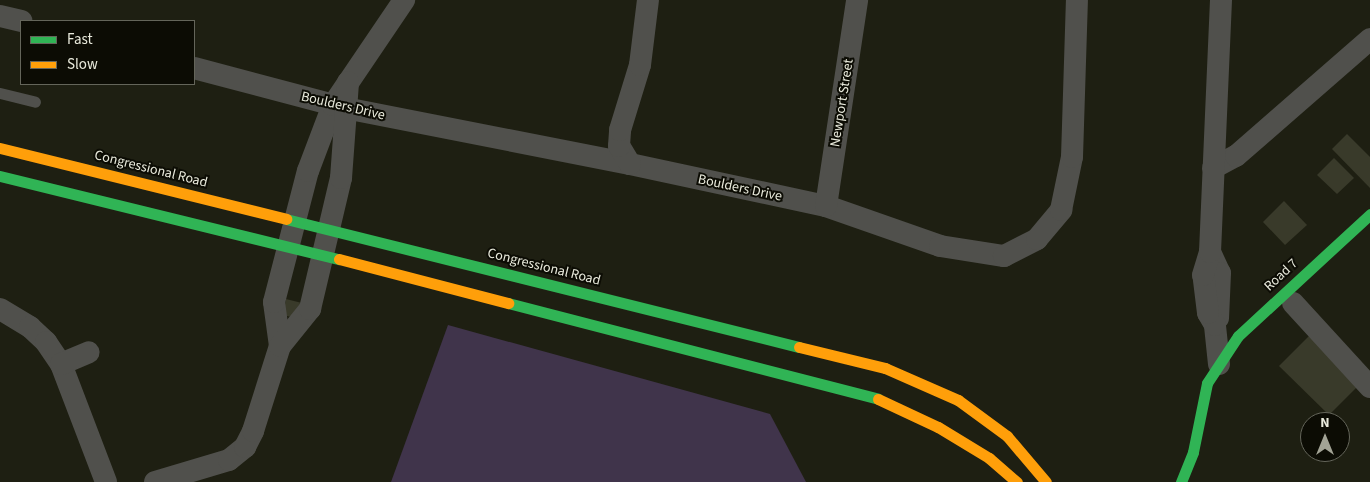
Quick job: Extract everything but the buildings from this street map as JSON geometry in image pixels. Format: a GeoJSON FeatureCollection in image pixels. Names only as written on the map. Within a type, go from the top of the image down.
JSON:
{"type":"FeatureCollection","features":[{"type":"Feature","properties":{"kind":"main road","name":"Congressional Road"},"geometry":{"type":"LineString","coordinates":[[0,148],[329,228],[885,368],[958,400],[1008,436],[1046,482]]}},
{"type":"Feature","properties":{"kind":"main road"},"geometry":{"type":"LineString","coordinates":[[0,176],[288,246],[875,398],[938,427],[989,458],[1017,482]]}},
{"type":"Feature","properties":{"kind":"main road","name":"Road 7"},"geometry":{"type":"LineString","coordinates":[[1180,481],[1193,452],[1204,394],[1219,364],[1238,336],[1370,214]]}},
{"type":"Feature","properties":{"kind":"main road","name":"Road 7"},"geometry":{"type":"LineString","coordinates":[[1219,364],[1249,344]]}},
{"type":"Feature","properties":{"kind":"main road"},"geometry":{"type":"LineString","coordinates":[[910,414],[925,386]]}},
{"type":"Feature","properties":{"kind":"street"},"geometry":{"type":"LineString","coordinates":[[280,346],[274,302],[308,171],[339,107],[348,82],[404,0]]}},
{"type":"Feature","properties":{"kind":"street"},"geometry":{"type":"LineString","coordinates":[[630,164],[619,146],[620,130],[640,65],[648,0]]}},
{"type":"Feature","properties":{"kind":"street","name":"Newport Street"},"geometry":{"type":"LineString","coordinates":[[826,206],[856,0]]}},
{"type":"Feature","properties":{"kind":"street","name":"Boulders Drive"},"geometry":{"type":"LineString","coordinates":[[195,68],[339,107],[630,164],[826,206],[940,246],[1004,256],[1036,239],[1060,210],[1072,157],[1077,0]]}},
{"type":"Feature","properties":{"kind":"street"},"geometry":{"type":"LineString","coordinates":[[1219,364],[1215,325],[1208,313],[1203,275],[1210,252],[1221,0]]}},
{"type":"Feature","properties":{"kind":"street"},"geometry":{"type":"LineString","coordinates":[[0,16],[20,21]]}},
{"type":"Feature","properties":{"kind":"street"},"geometry":{"type":"LineString","coordinates":[[1213,168],[1236,156],[1370,39]]}},
{"type":"Feature","properties":{"kind":"street"},"geometry":{"type":"LineString","coordinates":[[155,482],[229,460],[246,447],[280,346],[309,312],[341,178],[339,107]]}},
{"type":"Feature","properties":{"kind":"street"},"geometry":{"type":"LineString","coordinates":[[1293,304],[1370,387]]}},
{"type":"Feature","properties":{"kind":"street"},"geometry":{"type":"LineString","coordinates":[[0,309],[30,327],[61,364],[106,482]]}},
{"type":"Feature","properties":{"kind":"street"},"geometry":{"type":"LineString","coordinates":[[61,364],[88,352]]}},
{"type":"Feature","properties":{"kind":"lane"},"geometry":{"type":"LineString","coordinates":[[0,93],[35,102]]}},
{"type":"Feature","properties":{"kind":"shaded area"},"geometry":{"type":"Polygon","coordinates":[[[448,325],[770,414],[806,482],[391,482],[448,325]]]}},
{"type":"Feature","properties":{"kind":"traffic: fast"},"geometry":{"type":"LineString","coordinates":[[0,176],[339,259]]}},
{"type":"Feature","properties":{"kind":"traffic: fast"},"geometry":{"type":"LineString","coordinates":[[1181,482],[1193,452],[1207,383],[1238,336],[1370,214]]}},
{"type":"Feature","properties":{"kind":"traffic: fast"},"geometry":{"type":"LineString","coordinates":[[286,219],[799,347]]}},
{"type":"Feature","properties":{"kind":"traffic: fast"},"geometry":{"type":"LineString","coordinates":[[508,303],[878,399]]}},
{"type":"Feature","properties":{"kind":"traffic: slow"},"geometry":{"type":"LineString","coordinates":[[0,148],[286,219]]}},
{"type":"Feature","properties":{"kind":"traffic: slow"},"geometry":{"type":"LineString","coordinates":[[339,259],[508,303]]}},
{"type":"Feature","properties":{"kind":"traffic: slow"},"geometry":{"type":"LineString","coordinates":[[799,347],[885,368],[958,400],[1007,436],[1046,482]]}},
{"type":"Feature","properties":{"kind":"traffic: slow"},"geometry":{"type":"LineString","coordinates":[[878,399],[938,427],[989,458],[1017,482]]}}]}
